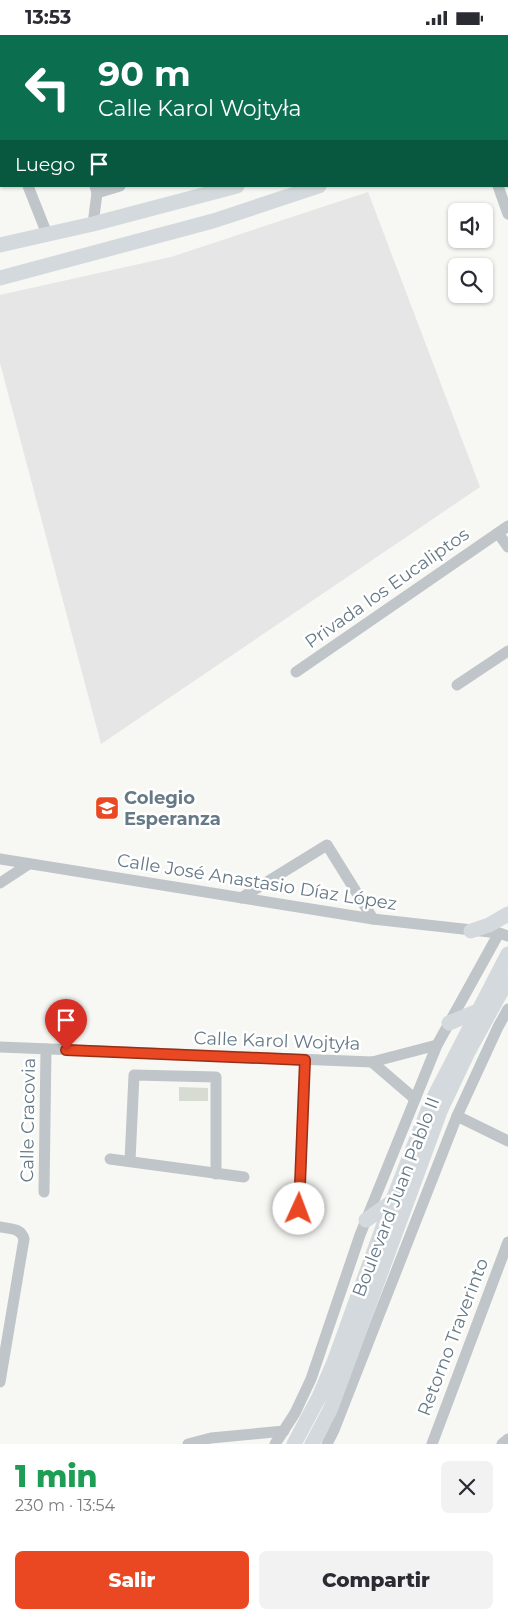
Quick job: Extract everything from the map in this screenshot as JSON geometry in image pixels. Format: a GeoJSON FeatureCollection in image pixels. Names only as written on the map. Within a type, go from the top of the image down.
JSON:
{"type":"FeatureCollection","features":[{"type":"Feature","properties":{"kind":"main road"},"geometry":{"type":"LineString","coordinates":[[0,245],[93,224],[214,189],[229,187]]}},
{"type":"Feature","properties":{"kind":"main road"},"geometry":{"type":"LineString","coordinates":[[0,277],[213,221],[316,187]]}},
{"type":"Feature","properties":{"kind":"main road"},"geometry":{"type":"LineString","coordinates":[[471,931],[489,925],[508,914]]}},
{"type":"Feature","properties":{"kind":"main road","name":"Boulevard Juan Pablo II"},"geometry":{"type":"LineString","coordinates":[[294,1444],[304,1428],[330,1373],[392,1202],[430,1105],[508,955]]}},
{"type":"Feature","properties":{"kind":"main road","name":"Boulevard Juan Pablo II"},"geometry":{"type":"LineString","coordinates":[[312,1444],[330,1410],[441,1109],[467,1054],[508,979]]}},
{"type":"Feature","properties":{"kind":"main road"},"geometry":{"type":"LineString","coordinates":[[449,1023],[478,1011]]}},
{"type":"Feature","properties":{"kind":"main road"},"geometry":{"type":"LineString","coordinates":[[366,1220],[392,1202]]}},
{"type":"Feature","properties":{"kind":"street"},"geometry":{"type":"LineString","coordinates":[[28,187],[47,234]]}},
{"type":"Feature","properties":{"kind":"street"},"geometry":{"type":"LineString","coordinates":[[93,224],[96,189],[112,187]]}},
{"type":"Feature","properties":{"kind":"street"},"geometry":{"type":"LineString","coordinates":[[498,187],[508,214]]}},
{"type":"Feature","properties":{"kind":"street"},"geometry":{"type":"LineString","coordinates":[[503,530],[508,547]]}},
{"type":"Feature","properties":{"kind":"street","name":"Privada los Eucaliptos"},"geometry":{"type":"LineString","coordinates":[[296,672],[503,530]]}},
{"type":"Feature","properties":{"kind":"street"},"geometry":{"type":"LineString","coordinates":[[457,685],[508,651]]}},
{"type":"Feature","properties":{"kind":"street"},"geometry":{"type":"LineString","coordinates":[[241,898],[327,845],[373,919]]}},
{"type":"Feature","properties":{"kind":"street","name":"Calle José Anastasio Díaz López"},"geometry":{"type":"LineString","coordinates":[[0,859],[373,919],[504,935]]}},
{"type":"Feature","properties":{"kind":"street"},"geometry":{"type":"LineString","coordinates":[[0,883],[29,864]]}},
{"type":"Feature","properties":{"kind":"street"},"geometry":{"type":"LineString","coordinates":[[275,1444],[295,1413],[311,1379],[366,1220],[437,1045],[504,935]]}},
{"type":"Feature","properties":{"kind":"street"},"geometry":{"type":"LineString","coordinates":[[327,1444],[457,1116],[508,1009]]}},
{"type":"Feature","properties":{"kind":"street","name":"Calle Karol Wojtyła"},"geometry":{"type":"LineString","coordinates":[[0,1047],[372,1062],[437,1045]]}},
{"type":"Feature","properties":{"kind":"street","name":"Calle Cracovia"},"geometry":{"type":"LineString","coordinates":[[44,1192],[46,1049]]}},
{"type":"Feature","properties":{"kind":"street"},"geometry":{"type":"LineString","coordinates":[[165,1076],[166,1054]]}},
{"type":"Feature","properties":{"kind":"street"},"geometry":{"type":"LineString","coordinates":[[186,1077],[187,1055]]}},
{"type":"Feature","properties":{"kind":"street"},"geometry":{"type":"LineString","coordinates":[[299,1209],[305,1060]]}},
{"type":"Feature","properties":{"kind":"street"},"geometry":{"type":"LineString","coordinates":[[372,1062],[415,1099]]}},
{"type":"Feature","properties":{"kind":"street"},"geometry":{"type":"LineString","coordinates":[[130,1161],[134,1075],[216,1077],[216,1173]]}},
{"type":"Feature","properties":{"kind":"street"},"geometry":{"type":"LineString","coordinates":[[457,1116],[508,1141]]}},
{"type":"Feature","properties":{"kind":"street"},"geometry":{"type":"LineString","coordinates":[[110,1159],[244,1177]]}},
{"type":"Feature","properties":{"kind":"street"},"geometry":{"type":"LineString","coordinates":[[0,1227],[18,1230],[22,1233],[24,1239],[6,1313],[0,1382]]}},
{"type":"Feature","properties":{"kind":"street","name":"Retorno Traverinto"},"geometry":{"type":"LineString","coordinates":[[432,1444],[508,1242]]}},
{"type":"Feature","properties":{"kind":"street"},"geometry":{"type":"LineString","coordinates":[[311,1379],[330,1373]]}},
{"type":"Feature","properties":{"kind":"street"},"geometry":{"type":"LineString","coordinates":[[188,1444],[211,1438],[284,1431]]}},
{"type":"Feature","properties":{"kind":"street"},"geometry":{"type":"LineString","coordinates":[[502,1444],[508,1439]]}},
{"type":"Feature","properties":{"kind":"shaded area"},"geometry":{"type":"Polygon","coordinates":[[[368,192],[480,487],[101,744],[0,363],[0,295],[171,257],[368,192]]]}},
{"type":"Feature","properties":{"kind":"shaded area"},"geometry":{"type":"Polygon","coordinates":[[[179,1087],[208,1088],[208,1101],[179,1101],[179,1087]]]}},
{"type":"Feature","properties":{"kind":"place","name":"Colegio Esperanza"},"geometry":{"type":"Point","coordinates":[107,808]}},
{"type":"Feature","properties":{"kind":"route"},"geometry":{"type":"LineString","coordinates":[[66,1050],[305,1060],[299,1209]]}}]}
